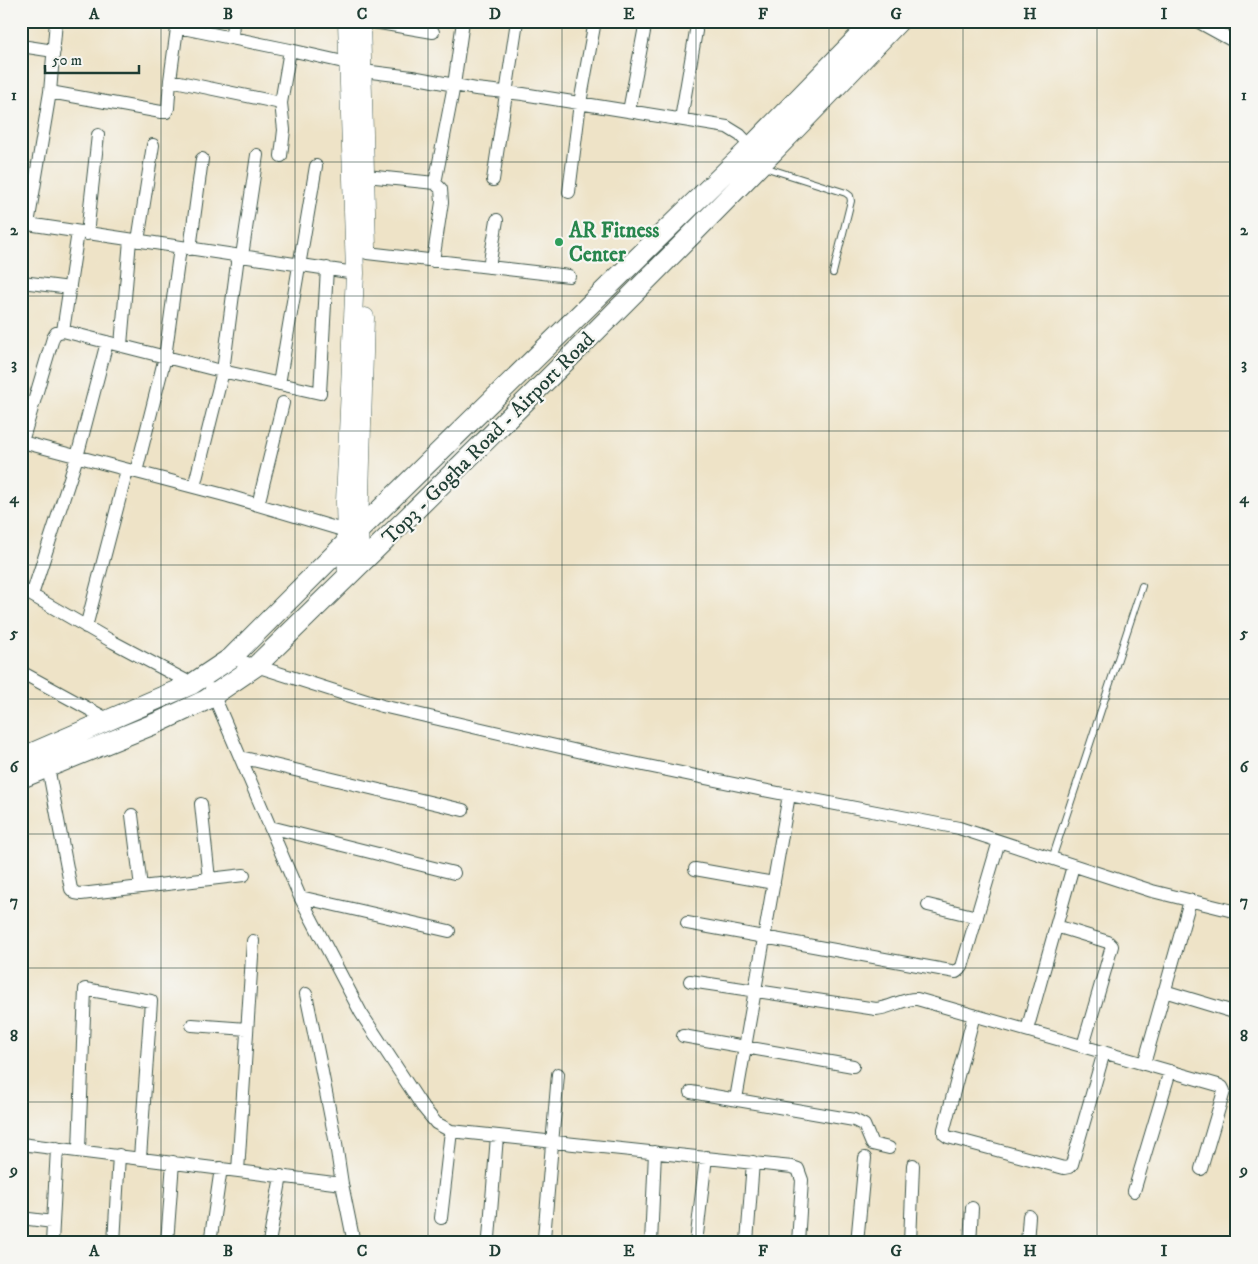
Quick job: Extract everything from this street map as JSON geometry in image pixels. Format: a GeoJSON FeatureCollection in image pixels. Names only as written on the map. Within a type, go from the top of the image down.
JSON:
{"type":"FeatureCollection","features":[{"type":"Feature","properties":{"kind":"main road"},"geometry":{"type":"LineString","coordinates":[[21,758],[199,680],[231,658],[350,535],[759,158],[874,21]]}},
{"type":"Feature","properties":{"kind":"main road","name":"Top3 - Gogha Road - Airport Road"},"geometry":{"type":"LineString","coordinates":[[21,778],[159,722],[214,696],[256,666],[589,339],[759,158],[900,21]]}},
{"type":"Feature","properties":{"kind":"street"},"geometry":{"type":"LineString","coordinates":[[56,21],[50,92],[24,223],[356,273]]}},
{"type":"Feature","properties":{"kind":"street"},"geometry":{"type":"LineString","coordinates":[[232,38],[233,21]]}},
{"type":"Feature","properties":{"kind":"street"},"geometry":{"type":"LineString","coordinates":[[347,21],[355,67],[366,176],[367,253],[350,535]]}},
{"type":"Feature","properties":{"kind":"street"},"geometry":{"type":"LineString","coordinates":[[354,571],[345,502],[356,273],[355,67],[361,21]]}},
{"type":"Feature","properties":{"kind":"street"},"geometry":{"type":"LineString","coordinates":[[368,21],[433,32]]}},
{"type":"Feature","properties":{"kind":"street"},"geometry":{"type":"LineString","coordinates":[[435,183],[454,85],[463,21]]}},
{"type":"Feature","properties":{"kind":"street"},"geometry":{"type":"LineString","coordinates":[[493,180],[517,21]]}},
{"type":"Feature","properties":{"kind":"street"},"geometry":{"type":"LineString","coordinates":[[569,192],[580,104],[595,21]]}},
{"type":"Feature","properties":{"kind":"street"},"geometry":{"type":"LineString","coordinates":[[629,111],[646,21]]}},
{"type":"Feature","properties":{"kind":"street"},"geometry":{"type":"LineString","coordinates":[[1197,21],[1237,43]]}},
{"type":"Feature","properties":{"kind":"street"},"geometry":{"type":"LineString","coordinates":[[50,92],[166,112],[178,24],[355,67],[454,85],[727,127],[735,131],[759,158]]}},
{"type":"Feature","properties":{"kind":"street"},"geometry":{"type":"LineString","coordinates":[[681,119],[696,31]]}},
{"type":"Feature","properties":{"kind":"street"},"geometry":{"type":"LineString","coordinates":[[21,46],[54,51]]}},
{"type":"Feature","properties":{"kind":"street"},"geometry":{"type":"LineString","coordinates":[[281,156],[284,130],[281,103],[290,50]]}},
{"type":"Feature","properties":{"kind":"street"},"geometry":{"type":"LineString","coordinates":[[170,80],[281,103]]}},
{"type":"Feature","properties":{"kind":"street"},"geometry":{"type":"LineString","coordinates":[[63,331],[98,135]]}},
{"type":"Feature","properties":{"kind":"street"},"geometry":{"type":"LineString","coordinates":[[121,346],[134,241],[153,145]]}},
{"type":"Feature","properties":{"kind":"street"},"geometry":{"type":"LineString","coordinates":[[194,487],[223,371],[257,155]]}},
{"type":"Feature","properties":{"kind":"street"},"geometry":{"type":"LineString","coordinates":[[86,627],[165,357],[202,159]]}},
{"type":"Feature","properties":{"kind":"street"},"geometry":{"type":"LineString","coordinates":[[279,384],[316,166]]}},
{"type":"Feature","properties":{"kind":"street"},"geometry":{"type":"LineString","coordinates":[[366,176],[435,183],[441,189],[442,202],[433,261]]}},
{"type":"Feature","properties":{"kind":"street"},"geometry":{"type":"LineString","coordinates":[[489,267],[497,220]]}},
{"type":"Feature","properties":{"kind":"street"},"geometry":{"type":"LineString","coordinates":[[367,253],[569,276]]}},
{"type":"Feature","properties":{"kind":"street"},"geometry":{"type":"LineString","coordinates":[[327,268],[320,393],[63,331],[56,333],[53,338],[22,443],[194,487],[258,505],[350,535]]}},
{"type":"Feature","properties":{"kind":"street"},"geometry":{"type":"LineString","coordinates":[[22,282],[70,288]]}},
{"type":"Feature","properties":{"kind":"street"},"geometry":{"type":"LineString","coordinates":[[107,342],[77,457],[27,592],[86,627],[199,680],[214,696],[300,897],[366,1021],[422,1106],[436,1123],[451,1131],[792,1167],[798,1169],[800,1174],[798,1243]]}},
{"type":"Feature","properties":{"kind":"street"},"geometry":{"type":"LineString","coordinates":[[258,505],[283,403]]}},
{"type":"Feature","properties":{"kind":"street"},"geometry":{"type":"LineString","coordinates":[[231,658],[382,706],[595,755],[789,796],[959,828],[1152,892],[1237,912]]}},
{"type":"Feature","properties":{"kind":"street"},"geometry":{"type":"LineString","coordinates":[[21,672],[109,720]]}},
{"type":"Feature","properties":{"kind":"street"},"geometry":{"type":"LineString","coordinates":[[240,757],[462,810]]}},
{"type":"Feature","properties":{"kind":"street"},"geometry":{"type":"LineString","coordinates":[[48,767],[72,889],[75,893],[81,894],[244,875]]}},
{"type":"Feature","properties":{"kind":"street"},"geometry":{"type":"LineString","coordinates":[[736,1100],[789,796]]}},
{"type":"Feature","properties":{"kind":"street"},"geometry":{"type":"LineString","coordinates":[[201,804],[210,879]]}},
{"type":"Feature","properties":{"kind":"street"},"geometry":{"type":"LineString","coordinates":[[132,815],[141,887]]}},
{"type":"Feature","properties":{"kind":"street"},"geometry":{"type":"LineString","coordinates":[[270,827],[454,873]]}},
{"type":"Feature","properties":{"kind":"street"},"geometry":{"type":"LineString","coordinates":[[687,923],[956,972],[962,967],[999,842]]}},
{"type":"Feature","properties":{"kind":"street"},"geometry":{"type":"LineString","coordinates":[[1027,1030],[1073,866]]}},
{"type":"Feature","properties":{"kind":"street"},"geometry":{"type":"LineString","coordinates":[[695,869],[774,883]]}},
{"type":"Feature","properties":{"kind":"street"},"geometry":{"type":"LineString","coordinates":[[300,897],[449,931]]}},
{"type":"Feature","properties":{"kind":"street"},"geometry":{"type":"LineString","coordinates":[[1144,1064],[1190,901]]}},
{"type":"Feature","properties":{"kind":"street"},"geometry":{"type":"LineString","coordinates":[[928,905],[976,917]]}},
{"type":"Feature","properties":{"kind":"street"},"geometry":{"type":"LineString","coordinates":[[1056,926],[1108,942],[1112,946],[1083,1046]]}},
{"type":"Feature","properties":{"kind":"street"},"geometry":{"type":"LineString","coordinates":[[238,1171],[252,941]]}},
{"type":"Feature","properties":{"kind":"street"},"geometry":{"type":"LineString","coordinates":[[690,981],[876,1009],[892,1006],[910,999],[917,999],[1218,1085],[1224,1091],[1202,1169]]}},
{"type":"Feature","properties":{"kind":"street"},"geometry":{"type":"LineString","coordinates":[[79,1150],[85,989],[151,1001],[140,1158]]}},
{"type":"Feature","properties":{"kind":"street"},"geometry":{"type":"LineString","coordinates":[[1164,991],[1237,1013]]}},
{"type":"Feature","properties":{"kind":"street"},"geometry":{"type":"LineString","coordinates":[[306,994],[354,1243]]}},
{"type":"Feature","properties":{"kind":"street"},"geometry":{"type":"LineString","coordinates":[[974,1015],[944,1128],[944,1134],[948,1137],[1064,1168],[1069,1167],[1072,1164],[1104,1052]]}},
{"type":"Feature","properties":{"kind":"street"},"geometry":{"type":"LineString","coordinates":[[192,1025],[247,1028]]}},
{"type":"Feature","properties":{"kind":"street"},"geometry":{"type":"LineString","coordinates":[[683,1036],[853,1066]]}},
{"type":"Feature","properties":{"kind":"street"},"geometry":{"type":"LineString","coordinates":[[1134,1191],[1170,1071]]}},
{"type":"Feature","properties":{"kind":"street"},"geometry":{"type":"LineString","coordinates":[[544,1238],[558,1074]]}},
{"type":"Feature","properties":{"kind":"street"},"geometry":{"type":"LineString","coordinates":[[691,1092],[854,1120],[864,1125],[872,1144],[889,1148]]}},
{"type":"Feature","properties":{"kind":"street"},"geometry":{"type":"LineString","coordinates":[[441,1218],[451,1131]]}},
{"type":"Feature","properties":{"kind":"street"},"geometry":{"type":"LineString","coordinates":[[489,1238],[497,1136]]}},
{"type":"Feature","properties":{"kind":"street"},"geometry":{"type":"LineString","coordinates":[[21,1144],[342,1184]]}},
{"type":"Feature","properties":{"kind":"street"},"geometry":{"type":"LineString","coordinates":[[52,1243],[57,1148]]}},
{"type":"Feature","properties":{"kind":"street"},"geometry":{"type":"LineString","coordinates":[[651,1243],[655,1152]]}},
{"type":"Feature","properties":{"kind":"street"},"geometry":{"type":"LineString","coordinates":[[114,1243],[119,1155]]}},
{"type":"Feature","properties":{"kind":"street"},"geometry":{"type":"LineString","coordinates":[[696,1243],[706,1157]]}},
{"type":"Feature","properties":{"kind":"street"},"geometry":{"type":"LineString","coordinates":[[857,1243],[865,1158]]}},
{"type":"Feature","properties":{"kind":"street"},"geometry":{"type":"LineString","coordinates":[[167,1243],[173,1162]]}},
{"type":"Feature","properties":{"kind":"street"},"geometry":{"type":"LineString","coordinates":[[747,1242],[753,1162]]}},
{"type":"Feature","properties":{"kind":"street"},"geometry":{"type":"LineString","coordinates":[[910,1243],[913,1165]]}},
{"type":"Feature","properties":{"kind":"street"},"geometry":{"type":"LineString","coordinates":[[210,1243],[221,1168]]}},
{"type":"Feature","properties":{"kind":"street"},"geometry":{"type":"LineString","coordinates":[[269,1243],[281,1176]]}},
{"type":"Feature","properties":{"kind":"street"},"geometry":{"type":"LineString","coordinates":[[970,1243],[972,1208]]}},
{"type":"Feature","properties":{"kind":"street"},"geometry":{"type":"LineString","coordinates":[[1027,1243],[1029,1216]]}},
{"type":"Feature","properties":{"kind":"street"},"geometry":{"type":"LineString","coordinates":[[21,1218],[53,1222]]}},
{"type":"Feature","properties":{"kind":"lane"},"geometry":{"type":"LineString","coordinates":[[759,158],[850,196],[851,201],[833,273]]}},
{"type":"Feature","properties":{"kind":"lane"},"geometry":{"type":"LineString","coordinates":[[1052,859],[1142,586]]}},
{"type":"Feature","properties":{"kind":"place","name":"AR Fitness Center"},"geometry":{"type":"Point","coordinates":[559,242]}}]}
